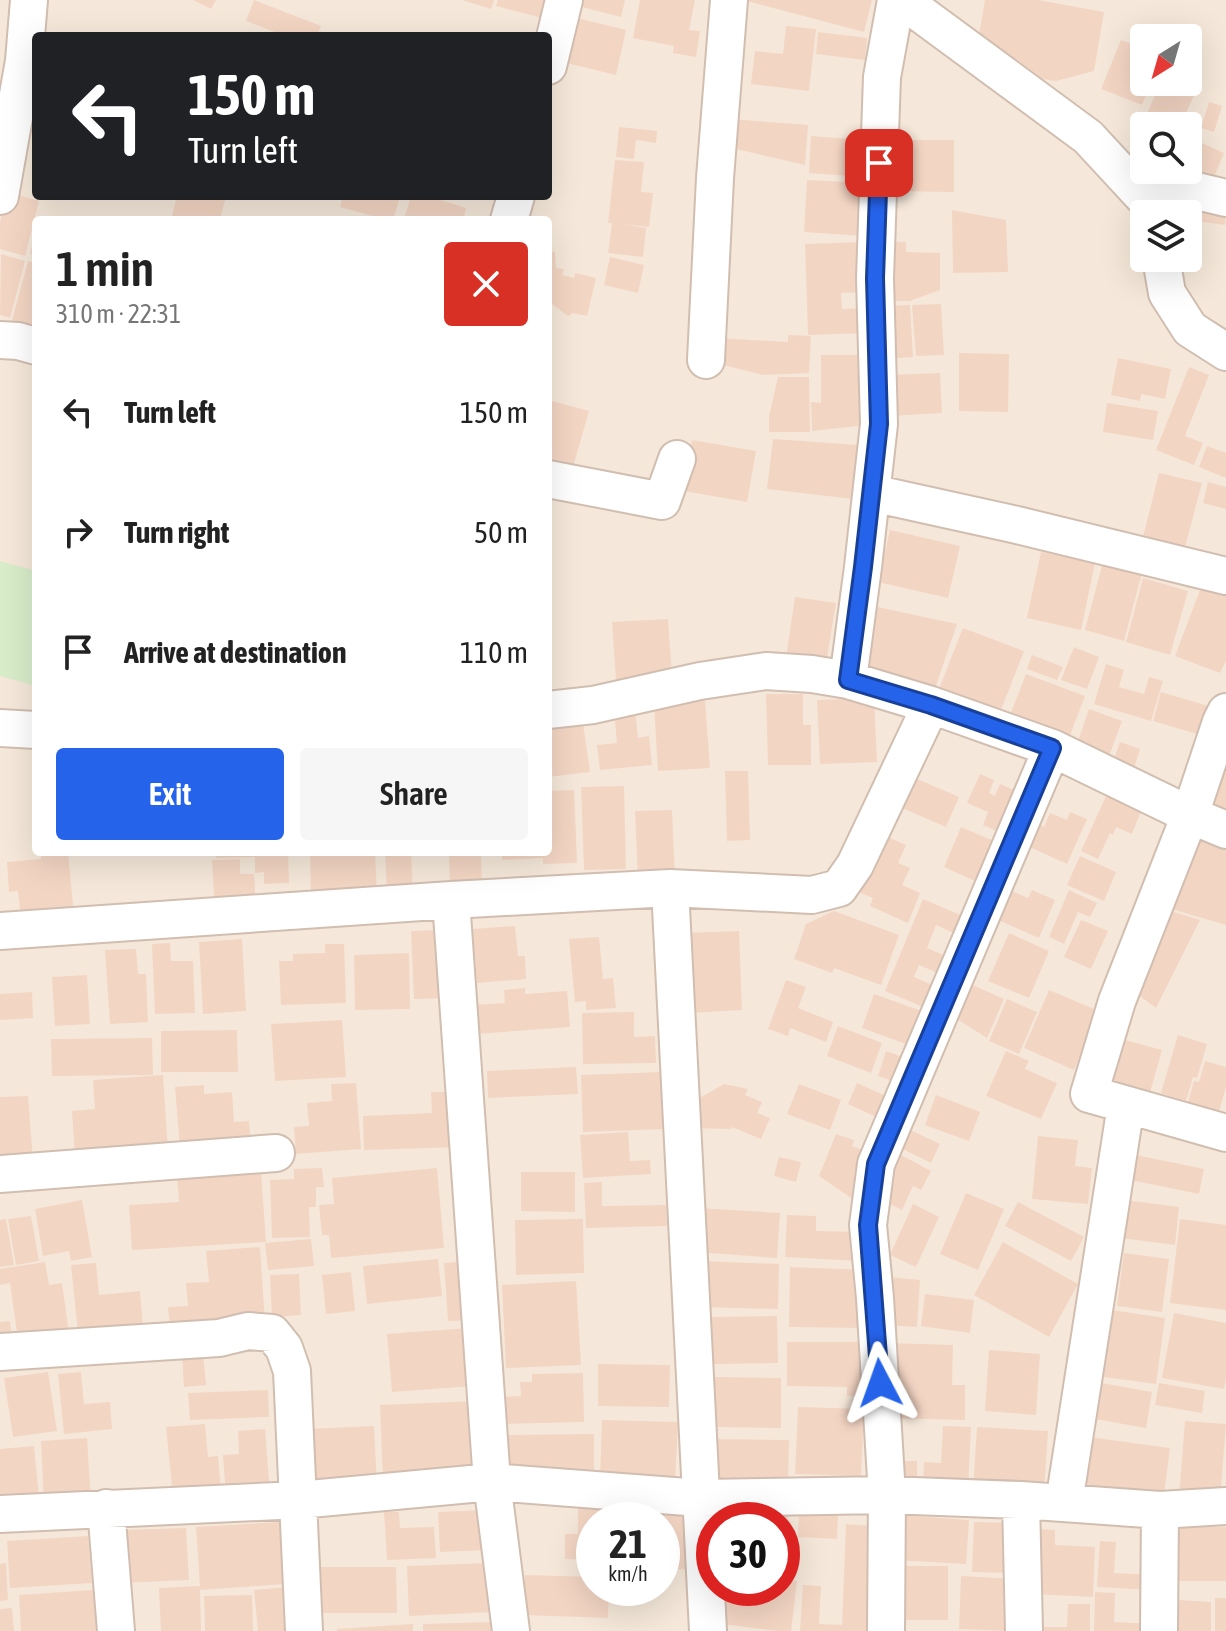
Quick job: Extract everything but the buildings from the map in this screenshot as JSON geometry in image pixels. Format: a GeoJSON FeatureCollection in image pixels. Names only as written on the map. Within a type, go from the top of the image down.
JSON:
{"type":"FeatureCollection","features":[{"type":"Feature","properties":{"kind":"street"},"geometry":{"type":"LineString","coordinates":[[0,196],[4,154],[24,61],[29,0]]}},
{"type":"Feature","properties":{"kind":"street"},"geometry":{"type":"LineString","coordinates":[[552,50],[564,0]]}},
{"type":"Feature","properties":{"kind":"street"},"geometry":{"type":"LineString","coordinates":[[706,360],[715,178],[729,0]]}},
{"type":"Feature","properties":{"kind":"street"},"geometry":{"type":"LineString","coordinates":[[848,680],[879,424],[875,278],[882,77],[896,0]]}},
{"type":"Feature","properties":{"kind":"street"},"geometry":{"type":"LineString","coordinates":[[902,0],[1088,137],[1143,200]]}},
{"type":"Feature","properties":{"kind":"street"},"geometry":{"type":"LineString","coordinates":[[1165,200],[1184,188],[1226,198]]}},
{"type":"Feature","properties":{"kind":"street"},"geometry":{"type":"LineString","coordinates":[[1163,272],[1167,293],[1190,329],[1226,352]]}},
{"type":"Feature","properties":{"kind":"street"},"geometry":{"type":"LineString","coordinates":[[0,340],[32,345]]}},
{"type":"Feature","properties":{"kind":"street"},"geometry":{"type":"LineString","coordinates":[[552,480],[662,501],[677,459]]}},
{"type":"Feature","properties":{"kind":"street"},"geometry":{"type":"LineString","coordinates":[[872,493],[1226,576]]}},
{"type":"Feature","properties":{"kind":"street"},"geometry":{"type":"LineString","coordinates":[[552,710],[593,705],[700,681],[766,671],[848,680],[931,705],[1052,748],[1226,830]]}},
{"type":"Feature","properties":{"kind":"street"},"geometry":{"type":"LineString","coordinates":[[0,931],[670,888],[812,895],[839,888],[855,865],[931,705]]}},
{"type":"Feature","properties":{"kind":"street"},"geometry":{"type":"LineString","coordinates":[[1226,712],[1190,815],[1117,1001],[1089,1094],[1226,1133]]}},
{"type":"Feature","properties":{"kind":"street"},"geometry":{"type":"LineString","coordinates":[[0,728],[32,730]]}},
{"type":"Feature","properties":{"kind":"street"},"geometry":{"type":"LineString","coordinates":[[886,1631],[887,1495],[868,1225],[876,1164],[1052,748]]}},
{"type":"Feature","properties":{"kind":"street"},"geometry":{"type":"LineString","coordinates":[[670,888],[708,1631]]}},
{"type":"Feature","properties":{"kind":"street"},"geometry":{"type":"LineString","coordinates":[[451,900],[492,1482],[511,1631]]}},
{"type":"Feature","properties":{"kind":"street"},"geometry":{"type":"LineString","coordinates":[[1064,1503],[1126,1105]]}},
{"type":"Feature","properties":{"kind":"street"},"geometry":{"type":"LineString","coordinates":[[0,1174],[276,1153]]}},
{"type":"Feature","properties":{"kind":"street"},"geometry":{"type":"LineString","coordinates":[[0,1352],[219,1338],[248,1331],[272,1333],[284,1348],[292,1371],[304,1631]]}},
{"type":"Feature","properties":{"kind":"street"},"geometry":{"type":"LineString","coordinates":[[0,1514],[299,1500],[492,1482],[700,1498],[887,1495],[1160,1510],[1226,1506]]}},
{"type":"Feature","properties":{"kind":"street"},"geometry":{"type":"LineString","coordinates":[[1021,1500],[1024,1631]]}},
{"type":"Feature","properties":{"kind":"street"},"geometry":{"type":"LineString","coordinates":[[106,1508],[116,1631]]}},
{"type":"Feature","properties":{"kind":"street"},"geometry":{"type":"LineString","coordinates":[[1159,1631],[1160,1510]]}},
{"type":"Feature","properties":{"kind":"shaded area"},"geometry":{"type":"Polygon","coordinates":[[[0,0],[1226,0],[1226,1631],[0,1631],[0,0]]]}},
{"type":"Feature","properties":{"kind":"green space"},"geometry":{"type":"Polygon","coordinates":[[[0,561],[32,570],[32,685],[0,676],[0,561]]]}},
{"type":"Feature","properties":{"kind":"route"},"geometry":{"type":"LineString","coordinates":[[879,163],[875,278],[879,424],[848,680],[931,705],[1052,748],[876,1164],[868,1225],[880,1383]]}}]}
